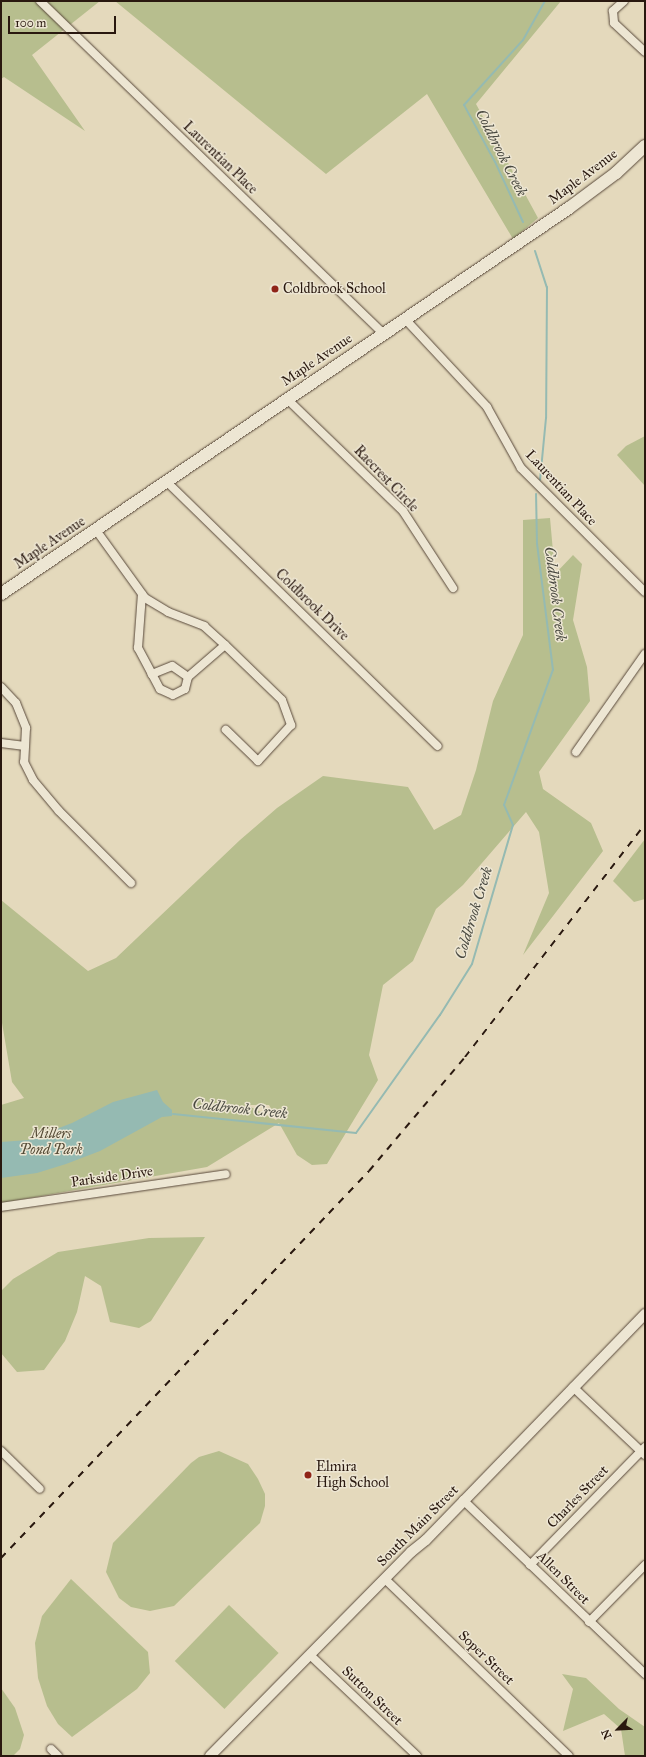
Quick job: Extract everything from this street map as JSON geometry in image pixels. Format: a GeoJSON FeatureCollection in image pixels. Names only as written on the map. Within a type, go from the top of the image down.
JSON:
{"type":"FeatureCollection","features":[{"type":"Feature","properties":{"kind":"main road","name":"Maple Avenue"},"geometry":{"type":"LineString","coordinates":[[1,594],[569,208],[616,173],[645,146]]}},
{"type":"Feature","properties":{"kind":"street","name":"Laurentian Place"},"geometry":{"type":"LineString","coordinates":[[40,1],[383,333]]}},
{"type":"Feature","properties":{"kind":"street"},"geometry":{"type":"LineString","coordinates":[[624,1],[613,11],[614,23],[645,52]]}},
{"type":"Feature","properties":{"kind":"street","name":"Laurentian Place"},"geometry":{"type":"LineString","coordinates":[[406,320],[487,407],[521,468],[645,592]]}},
{"type":"Feature","properties":{"kind":"street","name":"Raecrest Circle"},"geometry":{"type":"LineString","coordinates":[[287,399],[403,511],[453,588]]}},
{"type":"Feature","properties":{"kind":"street","name":"Coldbrook Drive"},"geometry":{"type":"LineString","coordinates":[[167,482],[438,746]]}},
{"type":"Feature","properties":{"kind":"street"},"geometry":{"type":"LineString","coordinates":[[96,530],[142,594],[168,612],[204,626],[282,700],[291,725],[258,761],[226,730]]}},
{"type":"Feature","properties":{"kind":"street"},"geometry":{"type":"LineString","coordinates":[[142,594],[138,648],[160,689],[173,695],[185,689],[188,677],[225,645]]}},
{"type":"Feature","properties":{"kind":"street"},"geometry":{"type":"LineString","coordinates":[[576,752],[645,654]]}},
{"type":"Feature","properties":{"kind":"street"},"geometry":{"type":"LineString","coordinates":[[152,674],[172,666],[188,677]]}},
{"type":"Feature","properties":{"kind":"street"},"geometry":{"type":"LineString","coordinates":[[1,687],[16,703],[26,728],[24,762],[33,780],[59,811],[130,883]]}},
{"type":"Feature","properties":{"kind":"street"},"geometry":{"type":"LineString","coordinates":[[1,743],[25,746]]}},
{"type":"Feature","properties":{"kind":"street","name":"Parkside Drive"},"geometry":{"type":"LineString","coordinates":[[1,1207],[226,1174]]}},
{"type":"Feature","properties":{"kind":"street","name":"South Main Street"},"geometry":{"type":"LineString","coordinates":[[211,1756],[645,1314]]}},
{"type":"Feature","properties":{"kind":"street"},"geometry":{"type":"LineString","coordinates":[[573,1387],[644,1451]]}},
{"type":"Feature","properties":{"kind":"street","name":"Charles Street"},"geometry":{"type":"LineString","coordinates":[[530,1565],[644,1451]]}},
{"type":"Feature","properties":{"kind":"street"},"geometry":{"type":"LineString","coordinates":[[1,1452],[40,1489]]}},
{"type":"Feature","properties":{"kind":"street","name":"Allen Street"},"geometry":{"type":"LineString","coordinates":[[463,1500],[645,1674]]}},
{"type":"Feature","properties":{"kind":"street"},"geometry":{"type":"LineString","coordinates":[[589,1622],[645,1565]]}},
{"type":"Feature","properties":{"kind":"street","name":"Soper Street"},"geometry":{"type":"LineString","coordinates":[[385,1578],[569,1756]]}},
{"type":"Feature","properties":{"kind":"street","name":"Sutton Street"},"geometry":{"type":"LineString","coordinates":[[310,1655],[417,1756]]}},
{"type":"Feature","properties":{"kind":"street"},"geometry":{"type":"LineString","coordinates":[[51,1750],[58,1756]]}},
{"type":"Feature","properties":{"kind":"green space"},"geometry":{"type":"Polygon","coordinates":[[[1,1],[100,1],[32,55],[85,131],[4,77],[1,79],[1,1]]]}},
{"type":"Feature","properties":{"kind":"green space"},"geometry":{"type":"Polygon","coordinates":[[[115,1],[561,1],[476,104],[538,218],[513,239],[427,94],[326,174],[115,1]]]}},
{"type":"Feature","properties":{"kind":"green space"},"geometry":{"type":"Polygon","coordinates":[[[645,436],[645,486],[617,455],[626,446],[645,436]]]}},
{"type":"Feature","properties":{"kind":"green space","name":"Millers Pond Park"},"geometry":{"type":"Polygon","coordinates":[[[550,518],[555,574],[573,555],[582,564],[573,620],[587,667],[590,701],[539,772],[543,789],[591,823],[603,851],[523,955],[549,893],[539,832],[526,812],[463,885],[436,909],[413,961],[383,985],[369,1055],[378,1080],[327,1164],[312,1165],[297,1155],[279,1123],[207,1167],[1,1203],[1,1105],[24,1098],[12,1082],[1,1017],[1,900],[88,971],[116,958],[240,840],[277,808],[323,776],[408,787],[434,830],[461,815],[476,770],[493,701],[523,635],[523,520],[550,518]],[[247,1105],[276,1120],[277,1119],[269,1105],[247,1105]]]}},
{"type":"Feature","properties":{"kind":"green space"},"geometry":{"type":"Polygon","coordinates":[[[645,839],[645,899],[634,902],[613,881],[645,839]]]}},
{"type":"Feature","properties":{"kind":"green space"},"geometry":{"type":"Polygon","coordinates":[[[205,1237],[151,1321],[139,1328],[110,1322],[101,1286],[85,1276],[77,1312],[65,1341],[44,1370],[17,1372],[1,1353],[1,1291],[13,1279],[58,1252],[149,1238],[205,1237]]]}},
{"type":"Feature","properties":{"kind":"green space"},"geometry":{"type":"Polygon","coordinates":[[[219,1451],[248,1464],[258,1479],[265,1494],[265,1506],[260,1523],[174,1606],[150,1611],[131,1607],[119,1598],[106,1572],[113,1543],[191,1463],[199,1457],[219,1451]]]}},
{"type":"Feature","properties":{"kind":"green space"},"geometry":{"type":"Polygon","coordinates":[[[71,1579],[148,1652],[150,1673],[137,1689],[72,1737],[58,1724],[47,1706],[38,1678],[35,1643],[42,1616],[71,1579]]]}},
{"type":"Feature","properties":{"kind":"green space"},"geometry":{"type":"Polygon","coordinates":[[[229,1605],[279,1653],[224,1709],[175,1661],[229,1605]]]}},
{"type":"Feature","properties":{"kind":"green space"},"geometry":{"type":"Polygon","coordinates":[[[562,1674],[586,1678],[619,1709],[645,1727],[645,1756],[625,1756],[621,1729],[604,1714],[563,1731],[573,1689],[562,1674]]]}},
{"type":"Feature","properties":{"kind":"green space"},"geometry":{"type":"Polygon","coordinates":[[[1,1688],[15,1708],[24,1735],[20,1749],[13,1756],[1,1756],[1,1688]]]}},
{"type":"Feature","properties":{"kind":"water"},"geometry":{"type":"Polygon","coordinates":[[[157,1090],[163,1102],[172,1110],[172,1116],[162,1117],[100,1151],[66,1164],[37,1173],[1,1178],[1,1142],[28,1140],[72,1123],[113,1102],[157,1090]]]}},
{"type":"Feature","properties":{"kind":"waterway","name":"Coldbrook Creek"},"geometry":{"type":"LineString","coordinates":[[523,222],[495,162],[464,105],[523,40],[545,1]]}},
{"type":"Feature","properties":{"kind":"waterway","name":"Coldbrook Creek"},"geometry":{"type":"LineString","coordinates":[[535,251],[547,287],[546,418],[540,480]]}},
{"type":"Feature","properties":{"kind":"waterway","name":"Coldbrook Creek"},"geometry":{"type":"LineString","coordinates":[[173,1114],[356,1133],[440,1015],[472,964],[513,825],[504,805],[553,670],[537,544],[536,494]]}},
{"type":"Feature","properties":{"kind":"railway"},"geometry":{"type":"LineString","coordinates":[[1,1558],[369,1171],[465,1057],[645,824]]}},
{"type":"Feature","properties":{"kind":"place","name":"Coldbrook School"},"geometry":{"type":"Point","coordinates":[275,289]}},
{"type":"Feature","properties":{"kind":"place","name":"Elmira High School"},"geometry":{"type":"Point","coordinates":[308,1475]}}]}
